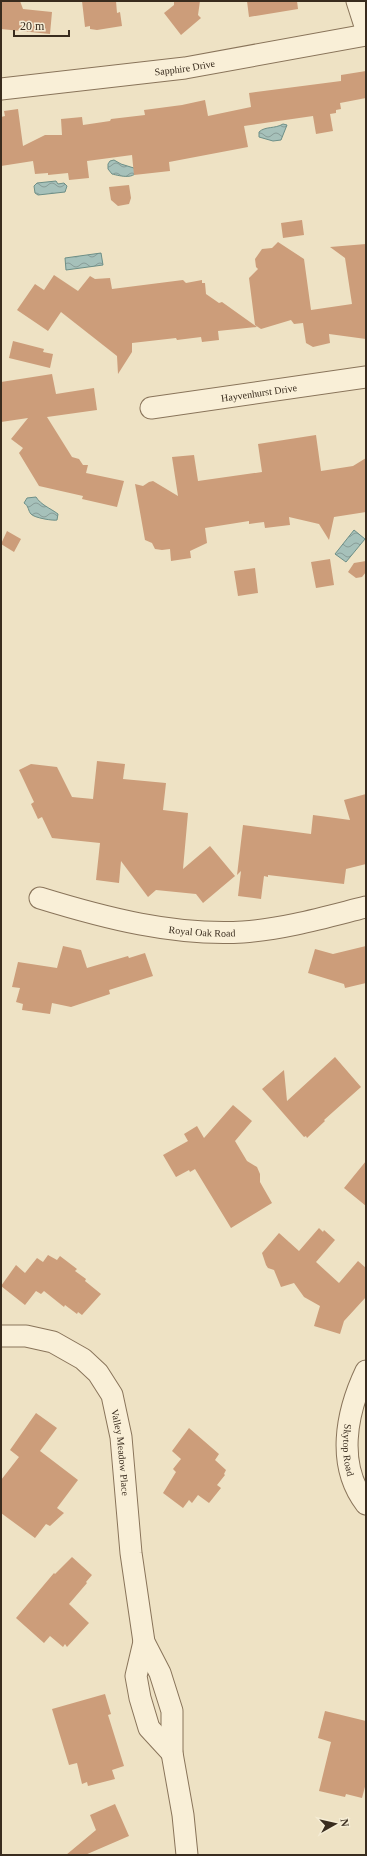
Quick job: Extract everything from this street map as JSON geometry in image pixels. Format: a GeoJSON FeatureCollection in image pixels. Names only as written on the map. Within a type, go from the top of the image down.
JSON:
{"type":"FeatureCollection","features":[{"type":"Feature","properties":{"kind":"street"},"geometry":{"type":"LineString","coordinates":[[358,1],[366,29]]}},
{"type":"Feature","properties":{"kind":"street","name":"Sapphire Drive"},"geometry":{"type":"LineString","coordinates":[[1,89],[185,68],[366,35]]}},
{"type":"Feature","properties":{"kind":"street","name":"Hayvenhurst Drive"},"geometry":{"type":"LineString","coordinates":[[151,408],[366,377]]}},
{"type":"Feature","properties":{"kind":"street","name":"Royal Oak Road"},"geometry":{"type":"LineString","coordinates":[[40,898],[111,918],[158,927],[205,932],[252,930],[312,921],[366,907]]}},
{"type":"Feature","properties":{"kind":"street","name":"Valley Meadow Place"},"geometry":{"type":"LineString","coordinates":[[1,1336],[26,1336],[53,1342],[83,1359],[98,1373],[112,1395],[121,1437],[131,1553],[144,1642],[160,1673],[172,1711],[172,1753],[183,1815],[187,1855]]}},
{"type":"Feature","properties":{"kind":"street","name":"Skytop Road"},"geometry":{"type":"LineString","coordinates":[[366,1371],[351,1409],[346,1437],[349,1472],[360,1497],[366,1504]]}},
{"type":"Feature","properties":{"kind":"street","name":"Valley Meadow Place"},"geometry":{"type":"LineString","coordinates":[[144,1642],[136,1676],[138,1688],[150,1728],[172,1753]]}},
{"type":"Feature","properties":{"kind":"street"},"geometry":{"type":"LineString","coordinates":[[138,1688],[163,1684]]}},
{"type":"Feature","properties":{"kind":"water"},"geometry":{"type":"Polygon","coordinates":[[[283,124],[287,125],[281,140],[273,141],[259,137],[259,132],[261,130],[277,127],[283,124]]]}},
{"type":"Feature","properties":{"kind":"water"},"geometry":{"type":"Polygon","coordinates":[[[114,160],[137,169],[136,172],[131,176],[119,176],[112,174],[108,169],[108,164],[110,161],[114,160]]]}},
{"type":"Feature","properties":{"kind":"water"},"geometry":{"type":"Polygon","coordinates":[[[56,181],[58,184],[64,183],[67,186],[65,192],[38,195],[35,193],[34,186],[37,183],[56,181]]]}},
{"type":"Feature","properties":{"kind":"water"},"geometry":{"type":"Polygon","coordinates":[[[101,253],[103,265],[66,270],[65,258],[101,253]]]}},
{"type":"Feature","properties":{"kind":"water"},"geometry":{"type":"Polygon","coordinates":[[[36,497],[43,504],[58,514],[57,520],[48,520],[31,514],[24,503],[27,498],[36,497]]]}},
{"type":"Feature","properties":{"kind":"water"},"geometry":{"type":"Polygon","coordinates":[[[354,530],[365,539],[346,562],[335,554],[354,530]]]}},
{"type":"Feature","properties":{"kind":"building"},"geometry":{"type":"Polygon","coordinates":[[[1,1],[20,1],[23,9],[52,12],[50,34],[1,29],[1,1]]]}},
{"type":"Feature","properties":{"kind":"building"},"geometry":{"type":"Polygon","coordinates":[[[82,1],[116,1],[117,13],[120,12],[122,26],[97,30],[90,29],[90,26],[85,27],[82,1]]]}},
{"type":"Feature","properties":{"kind":"building"},"geometry":{"type":"Polygon","coordinates":[[[174,1],[200,1],[198,15],[201,18],[181,35],[164,13],[174,5],[174,1]]]}},
{"type":"Feature","properties":{"kind":"building"},"geometry":{"type":"Polygon","coordinates":[[[247,1],[297,1],[298,9],[249,17],[247,1]]]}},
{"type":"Feature","properties":{"kind":"building"},"geometry":{"type":"Polygon","coordinates":[[[366,71],[366,98],[340,103],[341,109],[336,110],[336,113],[330,114],[333,131],[316,134],[313,116],[244,126],[248,147],[169,162],[170,171],[134,175],[132,155],[87,161],[89,178],[69,180],[68,173],[48,175],[48,173],[35,174],[33,161],[1,166],[1,117],[5,116],[4,111],[18,109],[23,146],[45,135],[62,135],[61,119],[82,117],[83,125],[110,121],[111,119],[145,115],[144,110],[182,105],[205,100],[208,116],[251,107],[249,93],[341,81],[341,75],[366,71]]]}},
{"type":"Feature","properties":{"kind":"building"},"geometry":{"type":"Polygon","coordinates":[[[129,185],[131,198],[129,204],[118,206],[111,200],[109,187],[129,185]]]}},
{"type":"Feature","properties":{"kind":"building"},"geometry":{"type":"Polygon","coordinates":[[[302,220],[304,235],[283,238],[281,223],[302,220]]]}},
{"type":"Feature","properties":{"kind":"building"},"geometry":{"type":"Polygon","coordinates":[[[278,242],[304,259],[311,310],[352,304],[345,258],[330,247],[366,244],[366,339],[329,334],[330,343],[313,347],[306,343],[303,323],[294,324],[291,320],[261,329],[255,325],[249,278],[258,269],[256,267],[255,259],[262,249],[272,248],[278,242]]]}},
{"type":"Feature","properties":{"kind":"building"},"geometry":{"type":"Polygon","coordinates":[[[54,275],[78,291],[90,276],[95,279],[110,278],[112,289],[183,280],[186,283],[202,280],[202,283],[205,283],[206,294],[219,303],[222,302],[257,327],[218,331],[219,340],[202,342],[201,337],[132,343],[132,352],[118,374],[117,356],[61,312],[48,331],[17,310],[35,284],[44,290],[54,275]]]}},
{"type":"Feature","properties":{"kind":"building"},"geometry":{"type":"Polygon","coordinates":[[[13,341],[44,349],[43,352],[53,354],[50,368],[9,358],[13,341]]]}},
{"type":"Feature","properties":{"kind":"building"},"geometry":{"type":"Polygon","coordinates":[[[52,374],[56,394],[94,388],[97,410],[47,417],[72,457],[79,459],[83,465],[88,465],[86,473],[124,481],[117,507],[82,499],[83,496],[39,486],[19,453],[23,448],[11,439],[28,418],[1,422],[1,382],[52,374]]]}},
{"type":"Feature","properties":{"kind":"building"},"geometry":{"type":"Polygon","coordinates":[[[316,435],[321,471],[353,466],[366,458],[366,512],[334,517],[329,540],[319,524],[289,517],[290,525],[265,528],[264,522],[249,524],[249,521],[205,528],[207,543],[190,551],[191,558],[171,561],[170,549],[155,549],[152,543],[145,540],[135,484],[143,486],[153,481],[178,496],[172,457],[194,455],[198,481],[262,472],[258,444],[316,435]]]}},
{"type":"Feature","properties":{"kind":"building"},"geometry":{"type":"Polygon","coordinates":[[[7,531],[21,539],[14,552],[1,544],[7,531]]]}},
{"type":"Feature","properties":{"kind":"building"},"geometry":{"type":"Polygon","coordinates":[[[330,559],[334,585],[316,588],[311,562],[330,559]]]}},
{"type":"Feature","properties":{"kind":"building"},"geometry":{"type":"Polygon","coordinates":[[[366,561],[366,572],[362,577],[356,578],[348,572],[354,563],[366,561]]]}},
{"type":"Feature","properties":{"kind":"building"},"geometry":{"type":"Polygon","coordinates":[[[255,568],[258,593],[238,596],[234,571],[255,568]]]}},
{"type":"Feature","properties":{"kind":"building"},"geometry":{"type":"Polygon","coordinates":[[[97,761],[125,764],[123,779],[166,783],[163,810],[188,813],[183,869],[210,846],[235,876],[203,903],[196,894],[156,890],[148,897],[121,861],[119,883],[96,880],[100,843],[52,838],[42,817],[38,819],[31,804],[34,802],[19,770],[31,764],[57,767],[72,797],[93,799],[97,761]]]}},
{"type":"Feature","properties":{"kind":"building"},"geometry":{"type":"Polygon","coordinates":[[[366,794],[366,864],[346,869],[344,884],[268,875],[268,877],[264,876],[261,899],[238,896],[241,871],[237,875],[243,825],[311,834],[313,815],[350,820],[344,800],[366,794]]]}},
{"type":"Feature","properties":{"kind":"building"},"geometry":{"type":"Polygon","coordinates":[[[63,946],[81,950],[87,968],[128,956],[129,958],[145,953],[153,976],[109,990],[110,994],[71,1007],[52,1003],[50,1014],[22,1010],[23,1004],[16,1002],[20,988],[12,987],[18,962],[57,968],[63,946]]]}},
{"type":"Feature","properties":{"kind":"building"},"geometry":{"type":"Polygon","coordinates":[[[366,946],[366,983],[345,988],[344,984],[308,973],[315,949],[333,954],[366,946]]]}},
{"type":"Feature","properties":{"kind":"building"},"geometry":{"type":"Polygon","coordinates":[[[335,1057],[361,1087],[324,1120],[325,1121],[307,1138],[306,1136],[304,1137],[262,1089],[284,1070],[287,1101],[335,1057]]]}},
{"type":"Feature","properties":{"kind":"building"},"geometry":{"type":"Polygon","coordinates":[[[233,1105],[252,1121],[235,1141],[247,1161],[257,1167],[260,1174],[260,1182],[272,1203],[231,1228],[195,1169],[190,1172],[189,1170],[176,1177],[163,1155],[188,1141],[184,1134],[197,1126],[204,1138],[233,1105]]]}},
{"type":"Feature","properties":{"kind":"building"},"geometry":{"type":"Polygon","coordinates":[[[366,1161],[366,1206],[344,1188],[366,1161]]]}},
{"type":"Feature","properties":{"kind":"building"},"geometry":{"type":"Polygon","coordinates":[[[319,1228],[323,1232],[324,1230],[335,1240],[316,1262],[339,1283],[358,1261],[366,1268],[366,1297],[344,1321],[340,1334],[314,1326],[320,1306],[304,1297],[294,1283],[281,1287],[274,1270],[268,1268],[266,1265],[262,1253],[279,1233],[299,1251],[319,1228]]]}},
{"type":"Feature","properties":{"kind":"building"},"geometry":{"type":"Polygon","coordinates":[[[48,1255],[57,1260],[60,1256],[77,1269],[75,1271],[86,1279],[85,1281],[101,1294],[82,1315],[78,1312],[77,1314],[65,1305],[64,1307],[44,1291],[41,1294],[36,1291],[25,1305],[1,1286],[16,1265],[25,1273],[37,1258],[43,1262],[48,1255]]]}},
{"type":"Feature","properties":{"kind":"building"},"geometry":{"type":"Polygon","coordinates":[[[36,1413],[57,1428],[40,1451],[78,1480],[57,1508],[64,1513],[50,1526],[46,1524],[35,1538],[1,1513],[1,1480],[19,1457],[10,1450],[36,1413]]]}},
{"type":"Feature","properties":{"kind":"building"},"geometry":{"type":"Polygon","coordinates":[[[189,1428],[219,1454],[215,1460],[226,1470],[225,1475],[217,1485],[221,1488],[209,1503],[198,1495],[192,1503],[189,1500],[183,1508],[163,1493],[176,1472],[173,1469],[181,1459],[172,1451],[189,1428]]]}},
{"type":"Feature","properties":{"kind":"building"},"geometry":{"type":"Polygon","coordinates":[[[72,1557],[92,1575],[69,1604],[89,1623],[67,1647],[65,1644],[63,1647],[50,1636],[44,1643],[16,1618],[54,1573],[55,1574],[72,1557]]]}},
{"type":"Feature","properties":{"kind":"building"},"geometry":{"type":"Polygon","coordinates":[[[105,1694],[111,1714],[108,1715],[124,1766],[112,1770],[115,1779],[88,1786],[87,1782],[82,1784],[77,1763],[69,1765],[52,1709],[105,1694]]]}},
{"type":"Feature","properties":{"kind":"building"},"geometry":{"type":"Polygon","coordinates":[[[325,1711],[366,1721],[366,1783],[362,1798],[346,1794],[345,1797],[319,1791],[331,1742],[318,1738],[325,1711]]]}},
{"type":"Feature","properties":{"kind":"building"},"geometry":{"type":"Polygon","coordinates":[[[115,1804],[129,1836],[85,1855],[66,1855],[96,1830],[90,1815],[115,1804]]]}}]}
